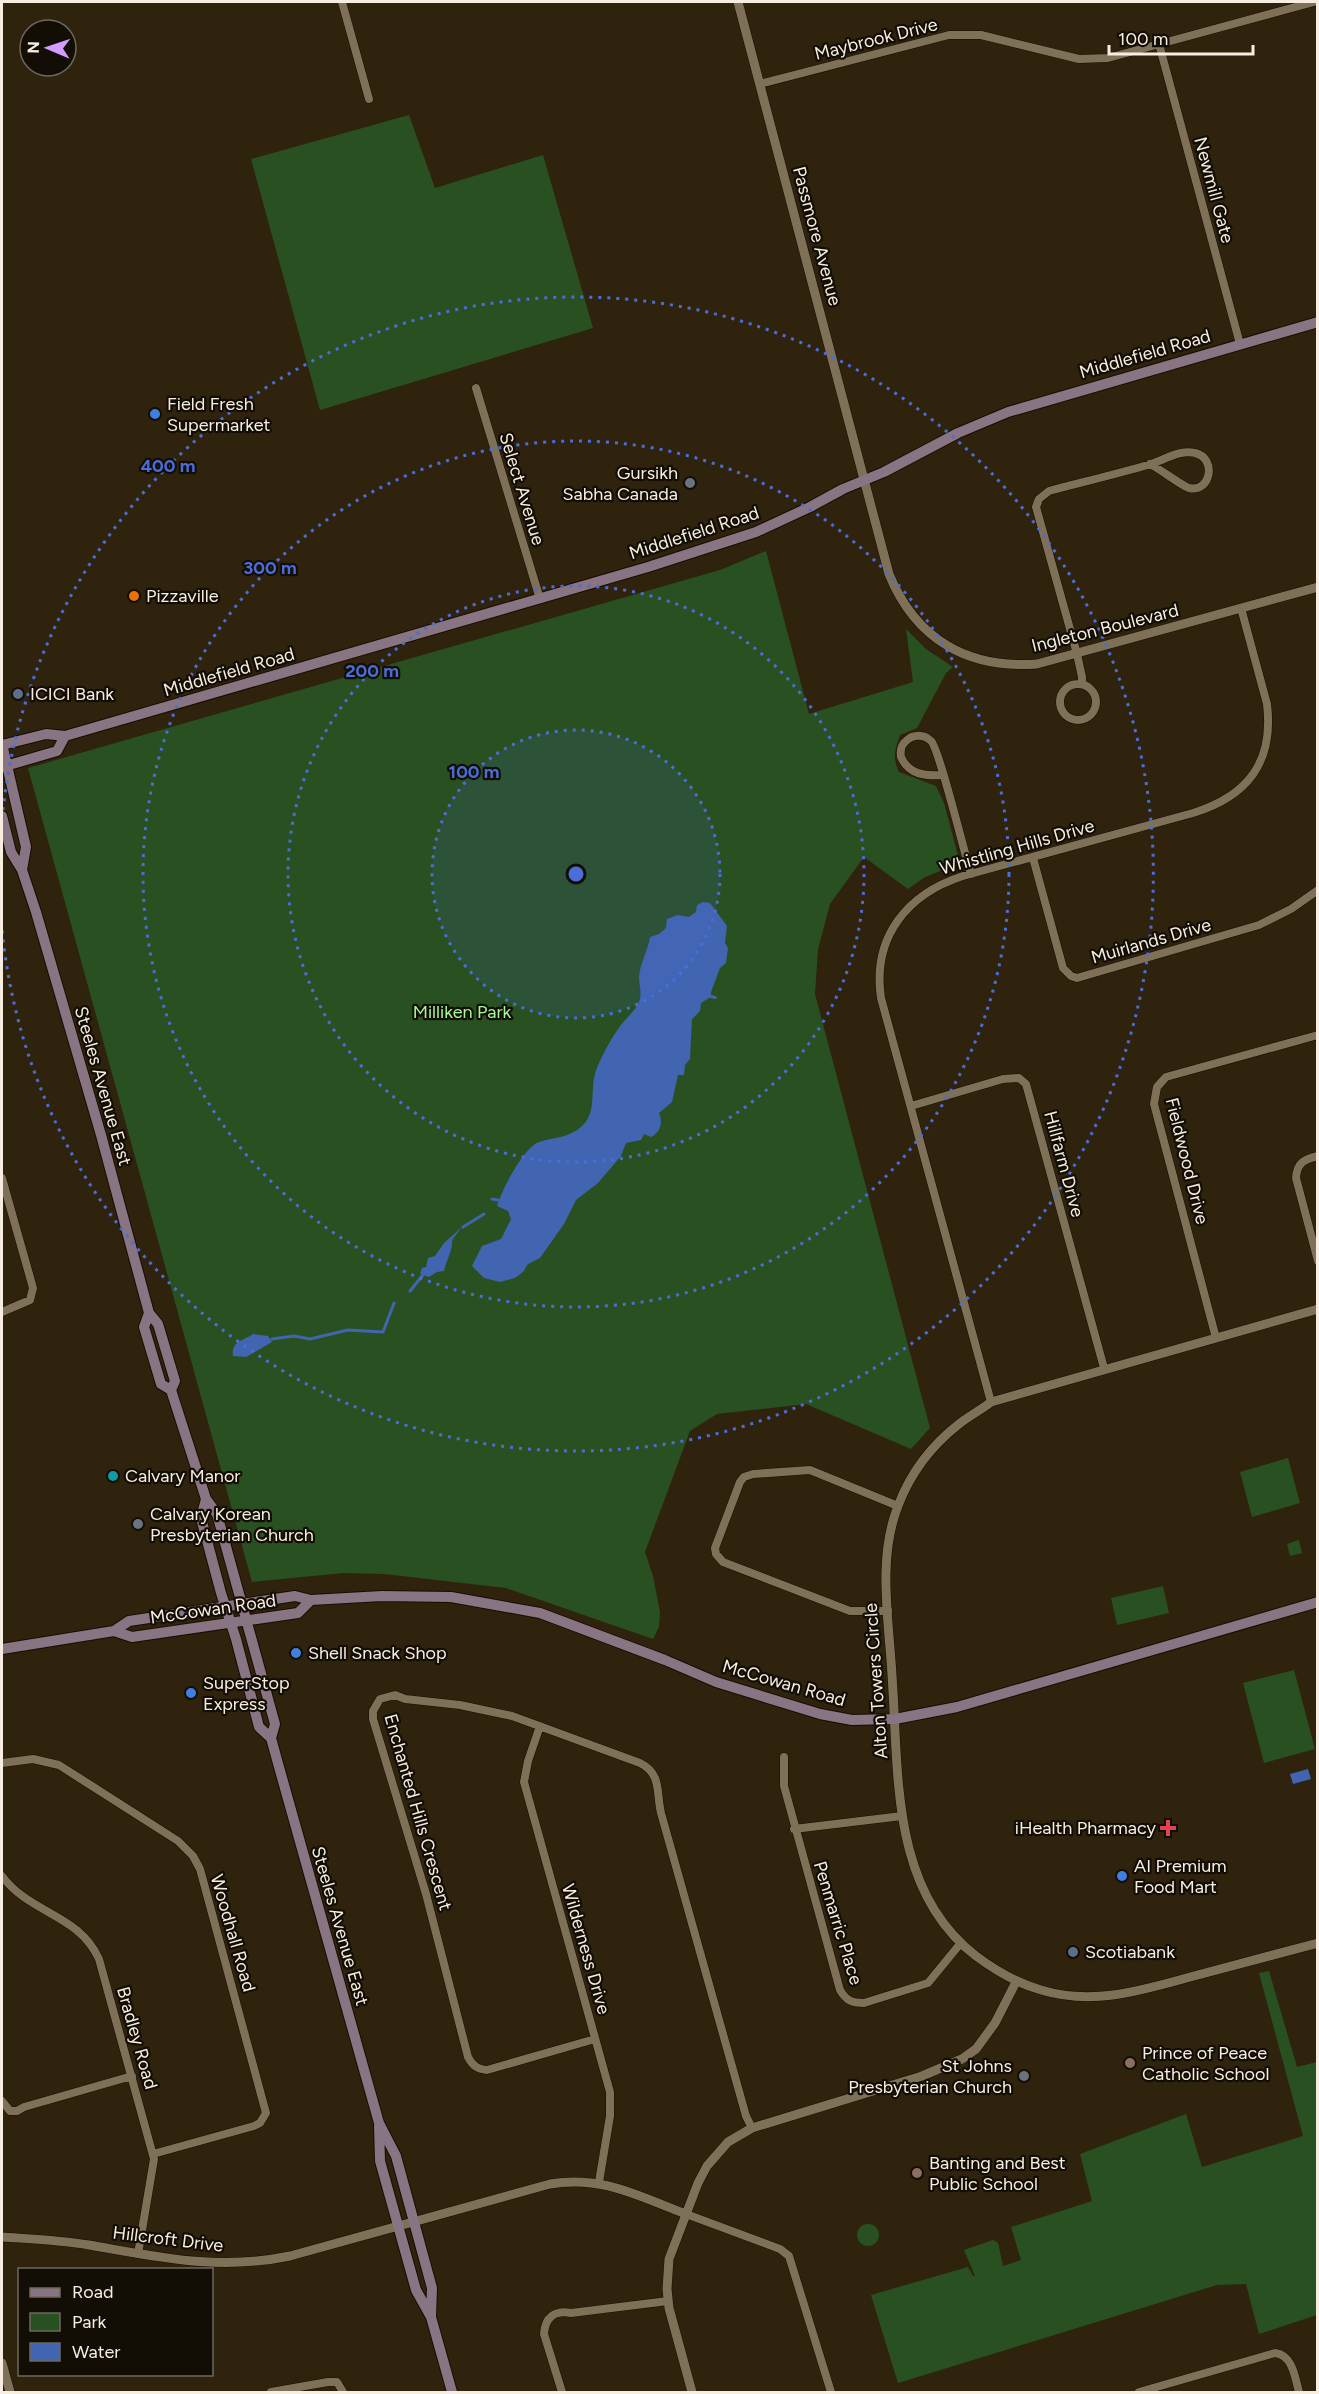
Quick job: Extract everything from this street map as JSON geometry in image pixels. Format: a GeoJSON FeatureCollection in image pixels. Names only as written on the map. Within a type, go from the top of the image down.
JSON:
{"type":"FeatureCollection","features":[{"type":"Feature","properties":{"kind":"main road","name":"Middlefield Road"},"geometry":{"type":"LineString","coordinates":[[2,745],[46,734],[65,736],[540,599],[756,532],[884,472],[958,433],[1008,412],[1317,322]]}},
{"type":"Feature","properties":{"kind":"main road","name":"Middlefield Road"},"geometry":{"type":"LineString","coordinates":[[4,766],[57,751],[65,736]]}},
{"type":"Feature","properties":{"kind":"main road","name":"Steeles Avenue East"},"geometry":{"type":"LineString","coordinates":[[2,745],[4,766],[26,847],[22,870]]}},
{"type":"Feature","properties":{"kind":"main road","name":"Steeles Avenue East"},"geometry":{"type":"LineString","coordinates":[[2,816],[11,852],[22,870],[98,1124],[149,1313],[158,1324],[175,1381],[171,1390],[206,1499],[217,1514],[275,1724],[271,1738],[379,2123],[396,2156],[432,2288],[431,2317]]}},
{"type":"Feature","properties":{"kind":"main road","name":"Steeles Avenue East"},"geometry":{"type":"LineString","coordinates":[[206,1499],[201,1518],[225,1608],[259,1727],[271,1738]]}},
{"type":"Feature","properties":{"kind":"main road","name":"McCowan Road"},"geometry":{"type":"LineString","coordinates":[[2,1649],[114,1631],[129,1620],[225,1608],[295,1596],[311,1600],[382,1596],[451,1597],[540,1613],[665,1660],[716,1682],[820,1714],[852,1720],[894,1719],[957,1707],[1317,1602]]}},
{"type":"Feature","properties":{"kind":"main road","name":"McCowan Road"},"geometry":{"type":"LineString","coordinates":[[114,1631],[132,1637],[298,1613],[311,1600]]}},
{"type":"Feature","properties":{"kind":"main road","name":"Steeles Avenue East"},"geometry":{"type":"LineString","coordinates":[[379,2123],[380,2161],[416,2290],[431,2317],[452,2392]]}},
{"type":"Feature","properties":{"kind":"street"},"geometry":{"type":"LineString","coordinates":[[342,2],[369,99]]}},
{"type":"Feature","properties":{"kind":"street","name":"Passmore Avenue"},"geometry":{"type":"LineString","coordinates":[[738,2],[865,480]]}},
{"type":"Feature","properties":{"kind":"street","name":"Maybrook Drive"},"geometry":{"type":"LineString","coordinates":[[760,84],[949,35],[981,35],[1079,59],[1108,58],[1314,2]]}},
{"type":"Feature","properties":{"kind":"street","name":"Newmill Gate"},"geometry":{"type":"LineString","coordinates":[[1159,44],[1240,344]]}},
{"type":"Feature","properties":{"kind":"street","name":"Select Avenue"},"geometry":{"type":"LineString","coordinates":[[476,388],[540,599]]}},
{"type":"Feature","properties":{"kind":"street"},"geometry":{"type":"LineString","coordinates":[[1082,684],[1077,654],[1036,507],[1040,499],[1049,491],[1182,453],[1197,453],[1206,460],[1209,475],[1200,487],[1191,488],[1150,464]]}},
{"type":"Feature","properties":{"kind":"street","name":"Ingleton Boulevard"},"geometry":{"type":"LineString","coordinates":[[865,480],[892,581],[902,601],[925,630],[951,648],[992,663],[1037,664],[1317,587]]}},
{"type":"Feature","properties":{"kind":"street","name":"Whistling Hills Drive"},"geometry":{"type":"LineString","coordinates":[[991,1402],[881,998],[879,977],[882,956],[895,925],[912,903],[934,887],[970,874],[1207,809],[1234,795],[1262,761],[1267,747],[1269,720],[1268,704],[1241,608]]}},
{"type":"Feature","properties":{"kind":"street"},"geometry":{"type":"LineString","coordinates":[[1082,684],[1090,688],[1096,702],[1095,708],[1088,717],[1076,720],[1066,716],[1060,706],[1060,699],[1065,689],[1082,684]]}},
{"type":"Feature","properties":{"kind":"street"},"geometry":{"type":"LineString","coordinates":[[943,775],[928,776],[910,770],[901,757],[902,744],[917,735],[932,741],[943,775],[970,874]]}},
{"type":"Feature","properties":{"kind":"street","name":"Muirlands Drive"},"geometry":{"type":"LineString","coordinates":[[1033,858],[1063,968],[1071,976],[1077,978],[1259,925],[1291,909],[1317,890]]}},
{"type":"Feature","properties":{"kind":"street","name":"Fieldwood Drive"},"geometry":{"type":"LineString","coordinates":[[1216,1338],[1154,1104],[1155,1092],[1166,1077],[1317,1035]]}},
{"type":"Feature","properties":{"kind":"street","name":"Hillfarm Drive"},"geometry":{"type":"LineString","coordinates":[[911,1106],[1003,1079],[1019,1078],[1026,1084],[1104,1368]]}},
{"type":"Feature","properties":{"kind":"street"},"geometry":{"type":"LineString","coordinates":[[1317,1156],[1304,1159],[1296,1171],[1296,1178],[1317,1261]]}},
{"type":"Feature","properties":{"kind":"street"},"geometry":{"type":"LineString","coordinates":[[2,1178],[33,1288],[30,1300],[2,1312]]}},
{"type":"Feature","properties":{"kind":"street","name":"Alton Towers Circle"},"geometry":{"type":"LineString","coordinates":[[1317,1309],[991,1402],[960,1423],[933,1449],[909,1483],[898,1506],[888,1542],[886,1564],[894,1719],[902,1816],[907,1847],[917,1875],[936,1913],[960,1944],[1016,1982],[1058,1994],[1093,1997],[1118,1996],[1147,1990],[1317,1943]]}},
{"type":"Feature","properties":{"kind":"street"},"geometry":{"type":"LineString","coordinates":[[888,1611],[844,1609],[723,1562],[716,1554],[715,1548],[740,1482],[744,1477],[753,1474],[810,1470],[898,1506]]}},
{"type":"Feature","properties":{"kind":"street","name":"Enchanted Hills Crescent"},"geometry":{"type":"LineString","coordinates":[[595,2039],[487,2070],[479,2069],[472,2064],[468,2057],[426,1894],[373,1719],[373,1710],[380,1699],[395,1695],[405,1699],[487,1709],[640,1763],[653,1773],[657,1780],[656,1794],[661,1813],[746,2116],[752,2128]]}},
{"type":"Feature","properties":{"kind":"street","name":"Wilderness Drive"},"geometry":{"type":"LineString","coordinates":[[540,1726],[528,1761],[524,1782],[610,2092],[611,2104],[599,2182]]}},
{"type":"Feature","properties":{"kind":"street","name":"Penmarric Place"},"geometry":{"type":"LineString","coordinates":[[784,1756],[783,1786],[840,1990],[849,2001],[864,2003],[921,1987],[934,1978],[960,1944]]}},
{"type":"Feature","properties":{"kind":"street","name":"Woodhall Road"},"geometry":{"type":"LineString","coordinates":[[2,1763],[40,1759],[59,1765],[178,1840],[193,1856],[200,1869],[266,2113],[260,2123],[254,2126],[153,2154]]}},
{"type":"Feature","properties":{"kind":"street"},"geometry":{"type":"LineString","coordinates":[[795,1829],[902,1816]]}},
{"type":"Feature","properties":{"kind":"street","name":"Bradley Road"},"geometry":{"type":"LineString","coordinates":[[2,1876],[11,1888],[76,1928],[93,1945],[99,1959],[153,2154],[154,2165],[138,2254]]}},
{"type":"Feature","properties":{"kind":"street"},"geometry":{"type":"LineString","coordinates":[[693,2392],[668,2301],[669,2259],[698,2183],[713,2158],[728,2142],[752,2128],[922,2076],[962,2059],[975,2049],[996,2024],[1016,1982]]}},
{"type":"Feature","properties":{"kind":"street"},"geometry":{"type":"LineString","coordinates":[[2,2101],[10,2111],[17,2112],[24,2107],[132,2076]]}},
{"type":"Feature","properties":{"kind":"street","name":"Hillcroft Drive"},"geometry":{"type":"LineString","coordinates":[[2,2236],[70,2242],[192,2263],[255,2263],[290,2256],[550,2184],[570,2181],[599,2182],[686,2214]]}},
{"type":"Feature","properties":{"kind":"street"},"geometry":{"type":"LineString","coordinates":[[686,2214],[780,2249],[789,2256],[831,2392]]}},
{"type":"Feature","properties":{"kind":"street"},"geometry":{"type":"LineString","coordinates":[[562,2392],[544,2334],[544,2325],[550,2316],[558,2312],[571,2313],[668,2301]]}},
{"type":"Feature","properties":{"kind":"street"},"geometry":{"type":"LineString","coordinates":[[1139,2392],[1280,2353],[1288,2360],[1299,2392]]}},
{"type":"Feature","properties":{"kind":"street"},"geometry":{"type":"LineString","coordinates":[[2,2363],[10,2392]]}},
{"type":"Feature","properties":{"kind":"street"},"geometry":{"type":"LineString","coordinates":[[271,2392],[337,2382],[343,2392]]}},
{"type":"Feature","properties":{"kind":"green space"},"geometry":{"type":"Polygon","coordinates":[[[409,115],[435,188],[543,155],[593,328],[320,410],[251,159],[409,115]]]}},
{"type":"Feature","properties":{"kind":"green space","name":"Milliken Park"},"geometry":{"type":"Polygon","coordinates":[[[766,551],[809,714],[913,682],[906,629],[926,649],[953,667],[946,673],[917,728],[900,735],[895,758],[899,772],[936,786],[944,803],[960,863],[925,877],[908,889],[864,857],[830,904],[818,949],[815,994],[930,1428],[911,1449],[806,1404],[717,1414],[690,1431],[645,1552],[653,1576],[660,1612],[659,1627],[653,1639],[506,1588],[384,1574],[343,1573],[252,1582],[28,768],[720,570],[766,551]]]}},
{"type":"Feature","properties":{"kind":"green space"},"geometry":{"type":"Polygon","coordinates":[[[1288,1458],[1300,1503],[1252,1517],[1240,1472],[1288,1458]]]}},
{"type":"Feature","properties":{"kind":"green space"},"geometry":{"type":"Polygon","coordinates":[[[1299,1540],[1302,1553],[1290,1556],[1287,1544],[1299,1540]]]}},
{"type":"Feature","properties":{"kind":"green space"},"geometry":{"type":"Polygon","coordinates":[[[1163,1586],[1169,1613],[1117,1625],[1111,1598],[1163,1586]]]}},
{"type":"Feature","properties":{"kind":"green space"},"geometry":{"type":"Polygon","coordinates":[[[1294,1670],[1315,1749],[1264,1763],[1243,1683],[1294,1670]]]}},
{"type":"Feature","properties":{"kind":"green space"},"geometry":{"type":"Polygon","coordinates":[[[1269,1971],[1297,2067],[1317,2062],[1317,2315],[1259,2334],[1246,2284],[1217,2285],[898,2383],[871,2295],[968,2267],[975,2276],[964,2250],[993,2240],[998,2243],[1003,2266],[1021,2260],[1011,2227],[1092,2201],[1080,2154],[1186,2114],[1202,2167],[1303,2136],[1259,1973],[1269,1971]]]}},
{"type":"Feature","properties":{"kind":"green space"},"geometry":{"type":"Polygon","coordinates":[[[868,2224],[876,2227],[879,2235],[876,2243],[868,2246],[860,2243],[857,2235],[860,2227],[868,2224]]]}},
{"type":"Feature","properties":{"kind":"water"},"geometry":{"type":"Polygon","coordinates":[[[703,902],[710,903],[727,926],[726,963],[720,968],[711,992],[711,995],[716,996],[717,999],[709,998],[701,1003],[700,1011],[692,1019],[690,1059],[685,1065],[684,1075],[678,1075],[672,1102],[659,1113],[661,1123],[659,1130],[651,1137],[644,1134],[641,1140],[626,1143],[621,1156],[598,1183],[576,1200],[564,1224],[540,1258],[528,1264],[515,1278],[500,1282],[484,1278],[472,1266],[482,1246],[501,1239],[511,1219],[508,1211],[497,1206],[514,1170],[533,1146],[539,1142],[572,1133],[587,1120],[599,1062],[623,1022],[639,1001],[641,994],[639,977],[650,937],[666,928],[667,919],[678,915],[689,917],[696,912],[697,905],[703,902]]]}},
{"type":"Feature","properties":{"kind":"water"},"geometry":{"type":"Polygon","coordinates":[[[462,1227],[452,1240],[444,1271],[429,1277],[420,1274],[422,1268],[426,1267],[428,1258],[435,1256],[444,1243],[462,1227]]]}},
{"type":"Feature","properties":{"kind":"water"},"geometry":{"type":"Polygon","coordinates":[[[253,1334],[268,1336],[272,1342],[246,1357],[233,1356],[236,1344],[253,1334]]]}},
{"type":"Feature","properties":{"kind":"water"},"geometry":{"type":"Polygon","coordinates":[[[1308,1769],[1311,1779],[1293,1784],[1290,1774],[1308,1769]]]}},
{"type":"Feature","properties":{"kind":"waterway"},"geometry":{"type":"LineString","coordinates":[[492,1199],[498,1200]]}},
{"type":"Feature","properties":{"kind":"waterway"},"geometry":{"type":"LineString","coordinates":[[463,1227],[484,1214]]}},
{"type":"Feature","properties":{"kind":"waterway"},"geometry":{"type":"LineString","coordinates":[[410,1291],[423,1275]]}},
{"type":"Feature","properties":{"kind":"waterway"},"geometry":{"type":"LineString","coordinates":[[272,1339],[294,1336],[310,1339],[348,1330],[383,1332],[394,1303]]}},
{"type":"Feature","properties":{"kind":"place","name":"Field Fresh Supermarket"},"geometry":{"type":"Point","coordinates":[155,414]}},
{"type":"Feature","properties":{"kind":"place","name":"Gursikh Sabha Canada"},"geometry":{"type":"Point","coordinates":[690,483]}},
{"type":"Feature","properties":{"kind":"place","name":"Pizzaville"},"geometry":{"type":"Point","coordinates":[134,596]}},
{"type":"Feature","properties":{"kind":"place","name":"ICICI Bank"},"geometry":{"type":"Point","coordinates":[18,694]}},
{"type":"Feature","properties":{"kind":"place","name":"Calvary Manor"},"geometry":{"type":"Point","coordinates":[113,1476]}},
{"type":"Feature","properties":{"kind":"place","name":"Calvary Korean Presbyterian Church"},"geometry":{"type":"Point","coordinates":[138,1524]}},
{"type":"Feature","properties":{"kind":"place","name":"Shell Snack Shop"},"geometry":{"type":"Point","coordinates":[296,1653]}},
{"type":"Feature","properties":{"kind":"place","name":"SuperStop Express"},"geometry":{"type":"Point","coordinates":[191,1693]}},
{"type":"Feature","properties":{"kind":"place","name":"iHealth Pharmacy"},"geometry":{"type":"Point","coordinates":[1168,1828]}},
{"type":"Feature","properties":{"kind":"place","name":"AI Premium Food Mart"},"geometry":{"type":"Point","coordinates":[1122,1876]}},
{"type":"Feature","properties":{"kind":"place","name":"Scotiabank"},"geometry":{"type":"Point","coordinates":[1073,1952]}},
{"type":"Feature","properties":{"kind":"place","name":"Prince of Peace Catholic School"},"geometry":{"type":"Point","coordinates":[1130,2063]}},
{"type":"Feature","properties":{"kind":"place","name":"St Johns Presbyterian Church"},"geometry":{"type":"Point","coordinates":[1024,2076]}},
{"type":"Feature","properties":{"kind":"place","name":"Banting and Best Public School"},"geometry":{"type":"Point","coordinates":[917,2173]}}]}
